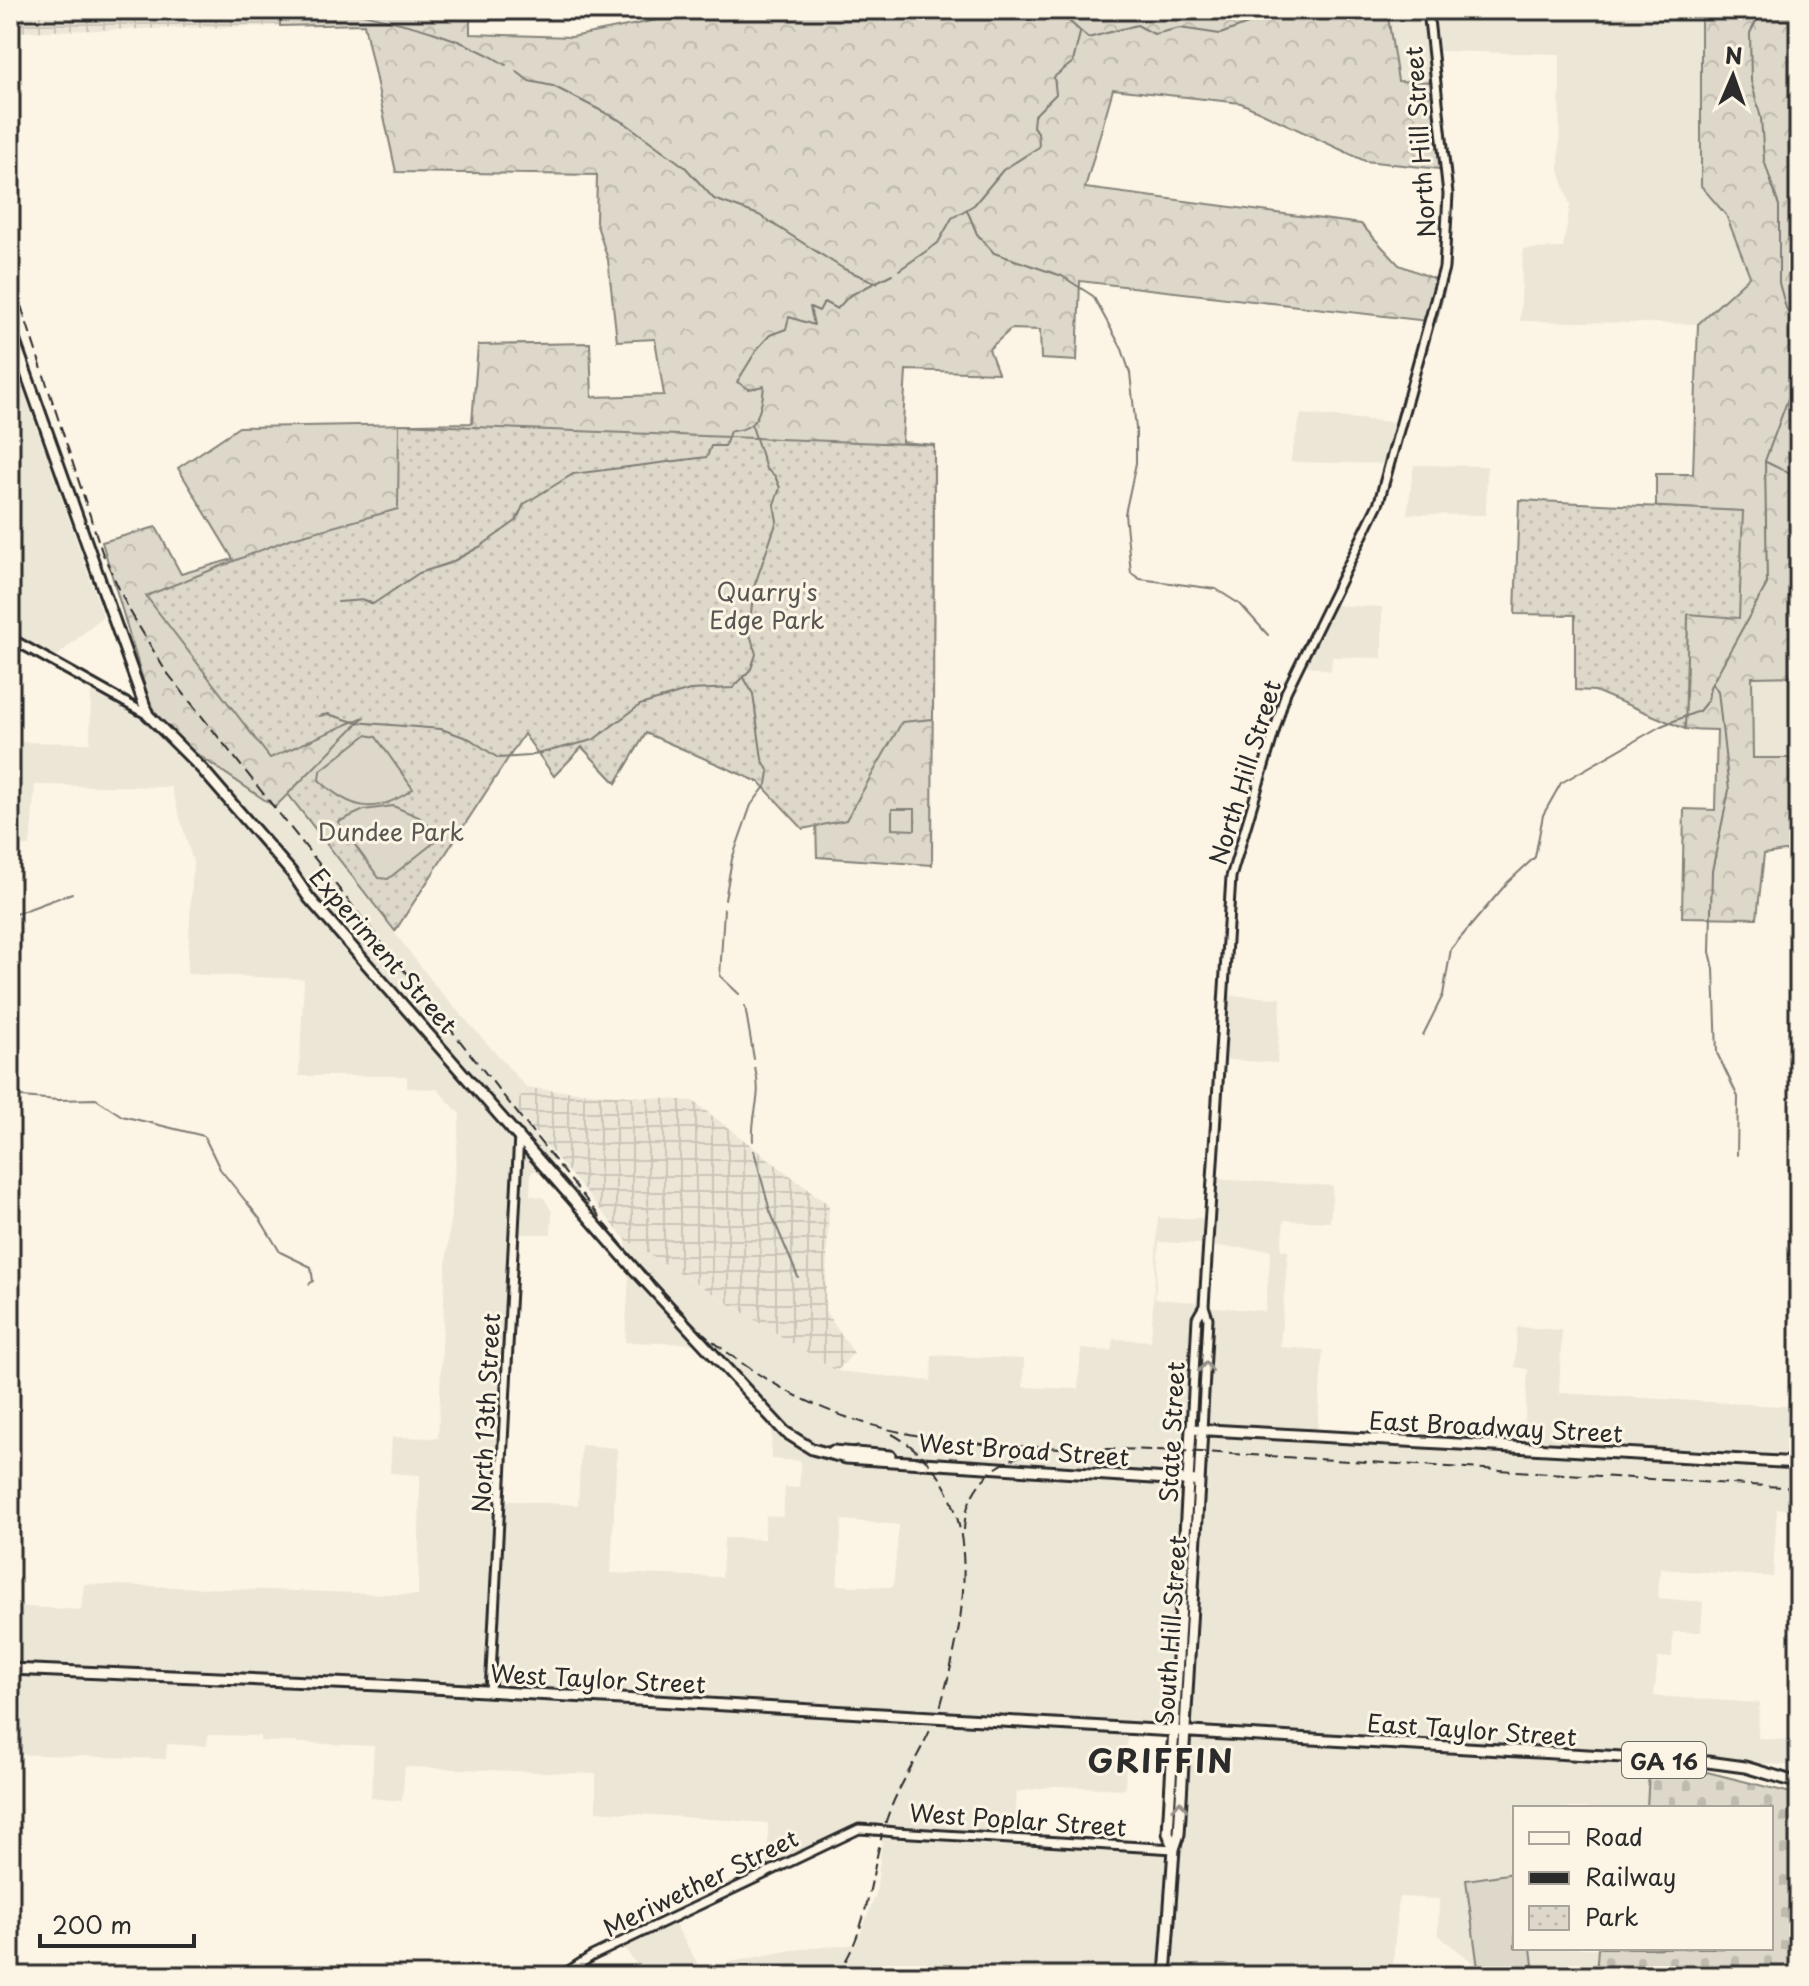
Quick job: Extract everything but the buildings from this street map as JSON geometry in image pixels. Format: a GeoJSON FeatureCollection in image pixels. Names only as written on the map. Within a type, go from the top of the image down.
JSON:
{"type":"FeatureCollection","features":[{"type":"Feature","properties":{"kind":"main road","name":"Experiment Street"},"geometry":{"type":"LineString","coordinates":[[10,328],[148,715],[202,769],[292,873],[309,898],[635,1270],[785,1432],[812,1449],[846,1458]]}},
{"type":"Feature","properties":{"kind":"main road","name":"East Broadway Street"},"geometry":{"type":"LineString","coordinates":[[1191,1429],[1799,1463]]}},
{"type":"Feature","properties":{"kind":"main road","name":"State Street"},"geometry":{"type":"LineString","coordinates":[[1178,1731],[1191,1429]]}},
{"type":"Feature","properties":{"kind":"main road","name":"South Hill Street"},"geometry":{"type":"LineString","coordinates":[[1165,1976],[1174,1849],[1179,1834],[1178,1731],[1202,1430]]}},
{"type":"Feature","properties":{"kind":"main road"},"geometry":{"type":"LineString","coordinates":[[812,1449],[877,1453],[924,1463]]}},
{"type":"Feature","properties":{"kind":"main road","name":"West Broad Street"},"geometry":{"type":"LineString","coordinates":[[846,1458],[1199,1481]]}},
{"type":"Feature","properties":{"kind":"main road","name":"West Taylor Street"},"geometry":{"type":"LineString","coordinates":[[10,1669],[490,1692],[1178,1731]]}},
{"type":"Feature","properties":{"kind":"main road","name":"East Taylor Street"},"geometry":{"type":"LineString","coordinates":[[1178,1731],[1708,1762],[1758,1770],[1799,1783]]}},
{"type":"Feature","properties":{"kind":"street","name":"North Hill Street"},"geometry":{"type":"LineString","coordinates":[[1202,1430],[1208,1318],[1204,1306],[1231,877],[1286,692],[1379,502],[1444,268],[1448,194],[1428,10]]}},
{"type":"Feature","properties":{"kind":"street"},"geometry":{"type":"LineString","coordinates":[[10,638],[148,715]]}},
{"type":"Feature","properties":{"kind":"street","name":"North 13th Street"},"geometry":{"type":"LineString","coordinates":[[490,1692],[519,1135]]}},
{"type":"Feature","properties":{"kind":"street","name":"State Street"},"geometry":{"type":"LineString","coordinates":[[1191,1429],[1197,1318],[1204,1306]]}},
{"type":"Feature","properties":{"kind":"street","name":"West Poplar Street"},"geometry":{"type":"LineString","coordinates":[[859,1829],[1174,1849]]}},
{"type":"Feature","properties":{"kind":"street","name":"Meriwether Street"},"geometry":{"type":"LineString","coordinates":[[561,1976],[592,1956],[859,1829]]}},
{"type":"Feature","properties":{"kind":"shaded area"},"geometry":{"type":"Polygon","coordinates":[[[10,10],[280,10],[280,26],[10,32],[10,10]]]}},
{"type":"Feature","properties":{"kind":"shaded area"},"geometry":{"type":"Polygon","coordinates":[[[1387,10],[1723,10],[1723,16],[1701,15],[1701,186],[1726,215],[1750,276],[1698,324],[1520,321],[1523,249],[1563,248],[1570,205],[1559,171],[1560,54],[1437,51],[1440,82],[1398,81],[1387,10]]]}},
{"type":"Feature","properties":{"kind":"shaded area"},"geometry":{"type":"Polygon","coordinates":[[[10,370],[18,374],[103,616],[55,658],[10,633],[10,370]]]}},
{"type":"Feature","properties":{"kind":"shaded area"},"geometry":{"type":"Polygon","coordinates":[[[1301,414],[1404,423],[1393,464],[1290,462],[1301,414]]]}},
{"type":"Feature","properties":{"kind":"shaded area"},"geometry":{"type":"Polygon","coordinates":[[[1414,465],[1487,466],[1486,515],[1407,514],[1414,465]]]}},
{"type":"Feature","properties":{"kind":"shaded area"},"geometry":{"type":"Polygon","coordinates":[[[1333,605],[1382,607],[1382,658],[1332,657],[1331,671],[1302,664],[1333,605]]]}},
{"type":"Feature","properties":{"kind":"shaded area"},"geometry":{"type":"Polygon","coordinates":[[[1799,676],[1799,758],[1753,758],[1752,677],[1799,676]]]}},
{"type":"Feature","properties":{"kind":"shaded area"},"geometry":{"type":"Polygon","coordinates":[[[91,688],[157,727],[276,807],[288,794],[438,989],[527,1088],[513,1106],[555,1159],[531,1173],[530,1195],[544,1198],[552,1212],[551,1234],[515,1234],[501,1500],[578,1505],[581,1445],[617,1448],[611,1573],[722,1577],[724,1538],[764,1539],[766,1516],[783,1517],[785,1487],[799,1488],[801,1461],[771,1459],[772,1424],[703,1344],[625,1342],[630,1259],[625,1239],[837,1371],[931,1381],[932,1355],[1024,1359],[1023,1387],[1078,1389],[1081,1349],[1112,1351],[1113,1339],[1151,1341],[1158,1218],[1210,1218],[1212,1179],[1333,1186],[1330,1222],[1284,1220],[1281,1250],[1288,1251],[1280,1347],[1323,1350],[1317,1436],[1523,1448],[1528,1369],[1515,1367],[1517,1327],[1562,1330],[1559,1393],[1799,1407],[1799,1510],[1777,1509],[1773,1577],[1660,1569],[1658,1598],[1703,1602],[1701,1632],[1673,1632],[1672,1657],[1658,1658],[1654,1696],[1759,1703],[1758,1738],[1799,1741],[1799,1766],[1651,1756],[1647,1806],[1513,1806],[1513,1950],[1598,1950],[1596,1976],[1490,1976],[1438,1935],[1439,1899],[1399,1897],[1392,1973],[1332,1969],[1331,1976],[727,1976],[726,1963],[792,1950],[856,1944],[876,1894],[883,1832],[856,1830],[768,1870],[768,1823],[596,1811],[596,1774],[405,1767],[402,1801],[371,1798],[374,1746],[260,1741],[260,1736],[208,1735],[207,1746],[167,1744],[166,1759],[10,1754],[10,1606],[81,1610],[84,1584],[418,1595],[420,1475],[390,1473],[392,1437],[438,1438],[445,1278],[460,1114],[437,1089],[407,1088],[407,1076],[299,1076],[304,979],[187,974],[193,862],[171,787],[35,785],[30,846],[10,846],[10,742],[90,743],[91,688]],[[1159,1242],[1155,1299],[1196,1302],[1201,1244],[1159,1242]],[[1208,1246],[1202,1306],[1265,1311],[1271,1250],[1208,1246]],[[842,1520],[837,1585],[893,1587],[899,1525],[842,1520]],[[1128,1728],[1125,1789],[1055,1786],[1017,1792],[1014,1839],[1170,1851],[1174,1730],[1128,1728]]]}},
{"type":"Feature","properties":{"kind":"shaded area"},"geometry":{"type":"Polygon","coordinates":[[[1219,995],[1281,998],[1277,1063],[1216,1059],[1219,995]]]}},
{"type":"Feature","properties":{"kind":"shaded area"},"geometry":{"type":"Polygon","coordinates":[[[527,1088],[693,1101],[829,1205],[825,1311],[854,1353],[837,1371],[625,1239],[513,1106],[527,1088]]]}},
{"type":"Feature","properties":{"kind":"shaded area"},"geometry":{"type":"Polygon","coordinates":[[[674,1922],[701,1970],[690,1972],[690,1976],[645,1976],[622,1945],[674,1922]]]}},
{"type":"Feature","properties":{"kind":"green space"},"geometry":{"type":"Polygon","coordinates":[[[280,10],[470,10],[470,34],[572,37],[662,19],[663,10],[1387,10],[1398,81],[1440,82],[1450,170],[1365,161],[1241,103],[1113,89],[1085,188],[1361,224],[1399,265],[1446,283],[1436,322],[1080,281],[1077,361],[1041,359],[1040,330],[1011,329],[989,349],[998,373],[906,370],[902,442],[934,445],[932,865],[817,857],[816,822],[759,782],[646,733],[616,783],[582,747],[554,776],[524,733],[366,716],[275,807],[157,727],[102,542],[156,527],[181,574],[233,559],[178,468],[239,427],[472,423],[478,345],[590,343],[592,397],[664,395],[655,339],[617,341],[608,260],[596,222],[597,175],[396,172],[364,24],[280,26],[280,10]]]}},
{"type":"Feature","properties":{"kind":"green space"},"geometry":{"type":"Polygon","coordinates":[[[1701,15],[1799,16],[1799,676],[1752,677],[1753,758],[1799,758],[1799,849],[1764,854],[1757,918],[1682,917],[1684,809],[1715,810],[1717,730],[1685,729],[1688,614],[1743,512],[1656,507],[1656,474],[1693,474],[1698,324],[1750,276],[1726,215],[1701,186],[1701,15]]]}},
{"type":"Feature","properties":{"kind":"green space","name":"Quarry's Edge Park"},"geometry":{"type":"Polygon","coordinates":[[[399,424],[934,445],[933,719],[902,722],[846,820],[803,829],[759,782],[646,733],[616,783],[582,747],[554,776],[524,734],[395,931],[288,794],[364,717],[270,758],[146,596],[289,539],[398,509],[399,424]]]}},
{"type":"Feature","properties":{"kind":"green space"},"geometry":{"type":"Polygon","coordinates":[[[1519,500],[1743,511],[1739,618],[1688,614],[1685,729],[1595,691],[1575,690],[1575,615],[1515,614],[1519,500]]]}},
{"type":"Feature","properties":{"kind":"green space"},"geometry":{"type":"Polygon","coordinates":[[[366,735],[376,737],[413,789],[376,806],[364,806],[342,798],[319,780],[320,771],[366,735]]]}},
{"type":"Feature","properties":{"kind":"green space","name":"Dundee Park"},"geometry":{"type":"Polygon","coordinates":[[[393,806],[419,817],[441,837],[388,879],[379,878],[338,822],[364,810],[393,806]]]}},
{"type":"Feature","properties":{"kind":"green space"},"geometry":{"type":"Polygon","coordinates":[[[892,809],[915,809],[915,830],[892,829],[892,809]]]}},
{"type":"Feature","properties":{"kind":"green space"},"geometry":{"type":"Polygon","coordinates":[[[1649,1771],[1707,1772],[1799,1795],[1799,1976],[1596,1976],[1598,1950],[1773,1950],[1773,1806],[1647,1806],[1649,1771]]]}},
{"type":"Feature","properties":{"kind":"green space"},"geometry":{"type":"Polygon","coordinates":[[[1513,1873],[1513,1950],[1531,1950],[1533,1965],[1488,1972],[1478,1968],[1466,1880],[1513,1873]]]}},
{"type":"Feature","properties":{"kind":"waterway"},"geometry":{"type":"LineString","coordinates":[[345,10],[449,37],[506,65]]}},
{"type":"Feature","properties":{"kind":"waterway"},"geometry":{"type":"LineString","coordinates":[[1057,10],[1088,38],[1137,25],[1154,34],[1180,28],[1220,34],[1259,20],[1281,18],[1296,10]]}},
{"type":"Feature","properties":{"kind":"waterway"},"geometry":{"type":"LineString","coordinates":[[1762,10],[1750,33],[1751,81],[1761,118],[1764,160],[1779,206],[1779,283],[1786,308],[1799,329]]}},
{"type":"Feature","properties":{"kind":"waterway"},"geometry":{"type":"LineString","coordinates":[[899,270],[938,243],[952,218],[974,205],[1003,170],[1039,147],[1038,132],[1033,127],[1034,116],[1056,94],[1054,77],[1073,62],[1080,33]]}},
{"type":"Feature","properties":{"kind":"waterway"},"geometry":{"type":"LineString","coordinates":[[516,71],[529,81],[553,86],[625,123],[685,167],[714,199],[759,215],[844,269],[877,283]]}},
{"type":"Feature","properties":{"kind":"waterway"},"geometry":{"type":"LineString","coordinates":[[967,210],[977,234],[994,253],[1062,276],[1093,296],[1122,349],[1130,373],[1136,429],[1136,463],[1125,514],[1131,573],[1140,579],[1216,589],[1241,605],[1268,635]]}},
{"type":"Feature","properties":{"kind":"waterway"},"geometry":{"type":"LineString","coordinates":[[338,602],[365,600],[373,604],[419,573],[450,563],[516,521],[524,504],[573,474],[707,457],[711,446],[725,446],[730,431],[747,427],[757,417],[764,386],[749,389],[737,382],[770,335],[786,329],[789,317],[814,325],[810,307],[819,311],[824,302],[837,309],[849,296],[892,274]]}},
{"type":"Feature","properties":{"kind":"waterway"},"geometry":{"type":"LineString","coordinates":[[1423,1035],[1443,995],[1451,949],[1507,883],[1535,857],[1543,815],[1561,783],[1661,726],[1699,711],[1708,700],[1710,687],[1767,584],[1765,461],[1799,369]]}},
{"type":"Feature","properties":{"kind":"waterway"},"geometry":{"type":"LineString","coordinates":[[319,716],[328,714],[354,722],[441,729],[470,739],[498,758],[529,756],[593,740],[640,705],[690,690],[733,688],[751,669],[756,654],[749,631],[754,587],[777,521],[774,504],[780,488],[775,476],[766,469],[752,426]]}},
{"type":"Feature","properties":{"kind":"waterway"},"geometry":{"type":"LineString","coordinates":[[1766,462],[1799,478]]}},
{"type":"Feature","properties":{"kind":"waterway"},"geometry":{"type":"LineString","coordinates":[[725,900],[732,859],[751,805],[767,784],[769,772],[762,759],[753,694],[743,676]]}},
{"type":"Feature","properties":{"kind":"waterway"},"geometry":{"type":"LineString","coordinates":[[1713,685],[1718,691],[1729,790],[1712,871],[1710,952],[1714,969],[1717,1053],[1738,1097],[1737,1155]]}},
{"type":"Feature","properties":{"kind":"waterway"},"geometry":{"type":"LineString","coordinates":[[10,916],[72,893]]}},
{"type":"Feature","properties":{"kind":"waterway"},"geometry":{"type":"LineString","coordinates":[[724,909],[720,976],[739,994]]}},
{"type":"Feature","properties":{"kind":"waterway"},"geometry":{"type":"LineString","coordinates":[[745,1006],[754,1059]]}},
{"type":"Feature","properties":{"kind":"waterway"},"geometry":{"type":"LineString","coordinates":[[753,1141],[758,1088],[755,1068]]}},
{"type":"Feature","properties":{"kind":"waterway"},"geometry":{"type":"LineString","coordinates":[[10,1096],[96,1099],[122,1116],[204,1136],[220,1169],[260,1219],[280,1252],[311,1267],[313,1281],[309,1284]]}},
{"type":"Feature","properties":{"kind":"waterway"},"geometry":{"type":"LineString","coordinates":[[754,1151],[770,1211],[798,1277]]}},
{"type":"Feature","properties":{"kind":"railway"},"geometry":{"type":"LineString","coordinates":[[10,272],[102,552],[128,608],[165,670],[654,1285],[696,1327],[742,1363],[818,1406],[846,1417],[932,1438],[1022,1446],[1201,1452],[1799,1488]]}},
{"type":"Feature","properties":{"kind":"railway"},"geometry":{"type":"LineString","coordinates":[[892,1434],[924,1458],[945,1487],[958,1521],[963,1558],[963,1596],[958,1635],[940,1708]]}},
{"type":"Feature","properties":{"kind":"railway"},"geometry":{"type":"LineString","coordinates":[[964,1530],[970,1500],[986,1477],[1009,1461],[1038,1451]]}},
{"type":"Feature","properties":{"kind":"railway"},"geometry":{"type":"LineString","coordinates":[[836,1976],[848,1957],[863,1919],[887,1818],[931,1728]]}},
{"type":"Feature","properties":{"kind":"district","name":"GRIFFIN"},"geometry":{"type":"Point","coordinates":[1161,1760]}}]}
